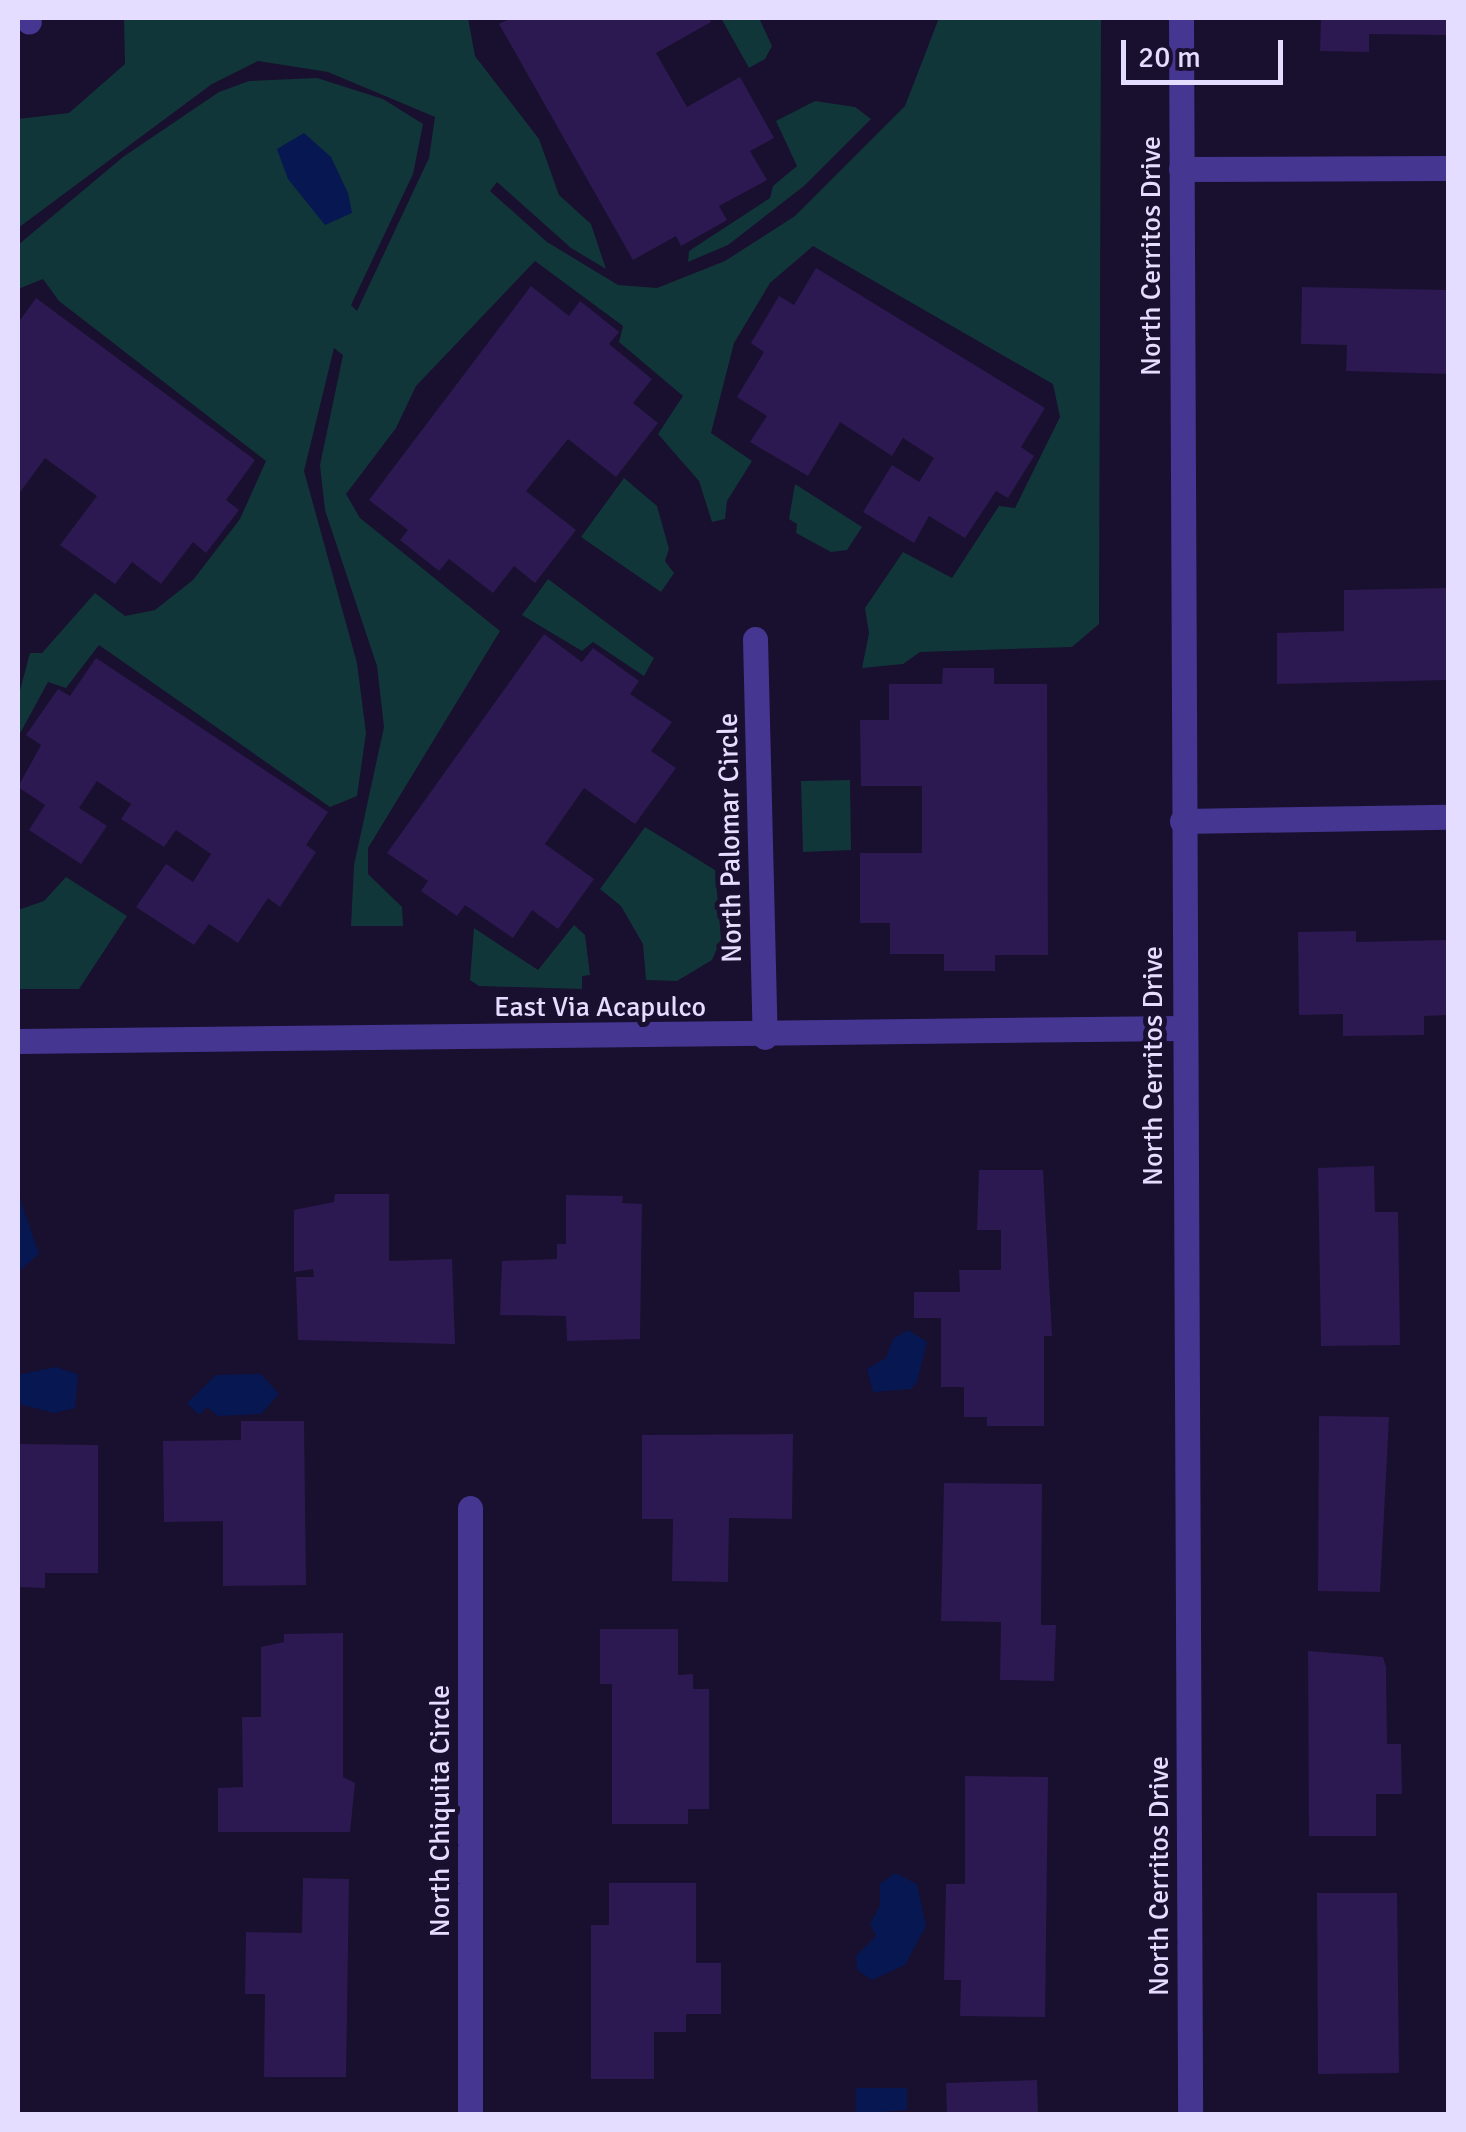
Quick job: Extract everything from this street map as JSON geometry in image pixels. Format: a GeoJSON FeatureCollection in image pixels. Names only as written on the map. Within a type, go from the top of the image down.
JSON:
{"type":"FeatureCollection","features":[{"type":"Feature","properties":{"kind":"street","name":"North Cerritos Drive"},"geometry":{"type":"LineString","coordinates":[[1181,18],[1182,1028],[1190,2114]]}},
{"type":"Feature","properties":{"kind":"street"},"geometry":{"type":"LineString","coordinates":[[1181,169],[1448,168]]}},
{"type":"Feature","properties":{"kind":"street","name":"North Palomar Circle"},"geometry":{"type":"LineString","coordinates":[[756,638],[765,1036]]}},
{"type":"Feature","properties":{"kind":"street"},"geometry":{"type":"LineString","coordinates":[[1182,821],[1448,817]]}},
{"type":"Feature","properties":{"kind":"street","name":"East Via Acapulco"},"geometry":{"type":"LineString","coordinates":[[18,1041],[765,1036],[1182,1028]]}},
{"type":"Feature","properties":{"kind":"street","name":"North Chiquita Circle"},"geometry":{"type":"LineString","coordinates":[[470,1508],[470,2114]]}},
{"type":"Feature","properties":{"kind":"green space"},"geometry":{"type":"Polygon","coordinates":[[[124,18],[468,18],[475,56],[539,139],[559,195],[591,224],[606,269],[571,248],[497,182],[490,191],[547,242],[618,285],[657,288],[725,261],[795,216],[905,106],[939,18],[1101,18],[1099,624],[1072,647],[920,652],[903,664],[862,668],[869,633],[865,608],[903,552],[952,578],[999,506],[1015,508],[1060,417],[1053,384],[813,246],[770,283],[734,343],[711,433],[752,461],[727,501],[725,519],[712,522],[699,481],[658,434],[683,396],[619,342],[623,326],[535,261],[416,386],[396,428],[346,494],[360,518],[500,631],[368,848],[368,874],[402,907],[403,926],[351,926],[354,865],[384,727],[377,666],[325,510],[320,465],[343,355],[334,348],[304,471],[357,663],[366,733],[357,796],[330,807],[99,645],[66,688],[48,682],[18,737],[18,698],[30,653],[42,653],[95,593],[125,616],[155,610],[193,580],[240,519],[266,461],[59,301],[43,279],[18,289],[18,245],[123,157],[219,92],[249,81],[317,78],[383,99],[423,124],[413,174],[351,305],[357,311],[429,158],[435,117],[328,72],[258,61],[212,84],[18,228],[18,119],[69,113],[125,64],[124,18]]]}},
{"type":"Feature","properties":{"kind":"green space"},"geometry":{"type":"Polygon","coordinates":[[[721,18],[759,18],[772,46],[765,59],[749,68],[721,18]]]}},
{"type":"Feature","properties":{"kind":"green space"},"geometry":{"type":"Polygon","coordinates":[[[815,101],[855,107],[871,119],[804,186],[728,245],[688,262],[689,251],[770,198],[773,186],[797,166],[776,121],[815,101]]]}},
{"type":"Feature","properties":{"kind":"green space"},"geometry":{"type":"Polygon","coordinates":[[[624,478],[657,506],[669,549],[665,561],[674,573],[661,592],[581,537],[624,478]]]}},
{"type":"Feature","properties":{"kind":"green space"},"geometry":{"type":"Polygon","coordinates":[[[795,484],[862,527],[847,550],[831,552],[796,533],[797,524],[789,519],[795,484]]]}},
{"type":"Feature","properties":{"kind":"green space"},"geometry":{"type":"Polygon","coordinates":[[[548,579],[654,658],[644,676],[593,642],[582,651],[522,615],[548,579]]]}},
{"type":"Feature","properties":{"kind":"green space"},"geometry":{"type":"Polygon","coordinates":[[[850,780],[851,850],[803,852],[801,781],[850,780]]]}},
{"type":"Feature","properties":{"kind":"green space"},"geometry":{"type":"Polygon","coordinates":[[[645,827],[715,870],[721,939],[712,960],[677,981],[646,980],[643,944],[621,906],[600,889],[645,827]]]}},
{"type":"Feature","properties":{"kind":"green space"},"geometry":{"type":"Polygon","coordinates":[[[66,877],[127,916],[79,989],[18,989],[18,910],[44,901],[66,877]]]}},
{"type":"Feature","properties":{"kind":"green space"},"geometry":{"type":"Polygon","coordinates":[[[574,925],[585,935],[590,975],[582,976],[582,989],[479,986],[470,980],[474,928],[538,970],[574,925]]]}},
{"type":"Feature","properties":{"kind":"shaded area"},"geometry":{"type":"Polygon","coordinates":[[[304,133],[331,157],[348,193],[352,213],[325,225],[288,179],[277,149],[304,133]]]}},
{"type":"Feature","properties":{"kind":"shaded area"},"geometry":{"type":"Polygon","coordinates":[[[18,1193],[39,1254],[18,1272],[18,1193]]]}},
{"type":"Feature","properties":{"kind":"shaded area"},"geometry":{"type":"Polygon","coordinates":[[[908,1330],[927,1342],[917,1382],[911,1389],[873,1392],[867,1369],[886,1358],[893,1339],[908,1330]]]}},
{"type":"Feature","properties":{"kind":"shaded area"},"geometry":{"type":"Polygon","coordinates":[[[55,1367],[78,1374],[75,1408],[55,1413],[18,1404],[18,1375],[55,1367]]]}},
{"type":"Feature","properties":{"kind":"shaded area"},"geometry":{"type":"Polygon","coordinates":[[[261,1374],[279,1394],[261,1414],[218,1416],[207,1407],[199,1415],[187,1403],[216,1375],[261,1374]]]}},
{"type":"Feature","properties":{"kind":"shaded area"},"geometry":{"type":"Polygon","coordinates":[[[895,1873],[917,1884],[926,1926],[905,1965],[872,1980],[857,1970],[856,1956],[876,1936],[870,1924],[880,1905],[880,1884],[895,1873]]]}},
{"type":"Feature","properties":{"kind":"shaded area"},"geometry":{"type":"Polygon","coordinates":[[[856,2088],[907,2088],[907,2110],[856,2114],[856,2088]]]}},
{"type":"Feature","properties":{"kind":"building"},"geometry":{"type":"Polygon","coordinates":[[[511,18],[708,18],[711,22],[656,53],[687,107],[740,77],[774,138],[750,151],[767,180],[719,206],[727,220],[681,246],[676,236],[633,260],[499,24],[511,18]]]}},
{"type":"Feature","properties":{"kind":"building"},"geometry":{"type":"Polygon","coordinates":[[[1321,18],[1448,18],[1448,35],[1369,34],[1369,52],[1320,51],[1321,18]]]}},
{"type":"Feature","properties":{"kind":"building"},"geometry":{"type":"Polygon","coordinates":[[[816,268],[1045,408],[1021,447],[1034,456],[1008,498],[996,491],[965,538],[929,516],[914,543],[863,512],[892,465],[919,482],[934,458],[903,438],[892,456],[840,422],[808,476],[750,442],[767,416],[737,397],[764,352],[751,343],[779,296],[794,305],[816,268]]]}},
{"type":"Feature","properties":{"kind":"building"},"geometry":{"type":"Polygon","coordinates":[[[531,286],[569,316],[580,301],[619,332],[609,344],[652,379],[633,403],[658,423],[616,477],[568,439],[526,491],[576,530],[535,583],[514,566],[493,593],[449,559],[439,571],[400,540],[408,530],[369,500],[531,286]]]}},
{"type":"Feature","properties":{"kind":"building"},"geometry":{"type":"Polygon","coordinates":[[[1302,287],[1448,290],[1448,374],[1346,371],[1347,345],[1301,344],[1302,287]]]}},
{"type":"Feature","properties":{"kind":"building"},"geometry":{"type":"Polygon","coordinates":[[[36,298],[255,460],[226,500],[239,510],[206,553],[193,542],[161,584],[132,562],[115,584],[60,545],[97,496],[45,458],[18,495],[18,323],[36,298]]]}},
{"type":"Feature","properties":{"kind":"building"},"geometry":{"type":"Polygon","coordinates":[[[1448,588],[1448,680],[1277,684],[1277,633],[1344,631],[1344,590],[1448,588]]]}},
{"type":"Feature","properties":{"kind":"building"},"geometry":{"type":"Polygon","coordinates":[[[544,634],[582,662],[593,648],[639,681],[630,694],[672,722],[651,751],[676,768],[635,824],[584,788],[545,844],[594,879],[558,929],[532,910],[513,938],[465,905],[457,916],[421,891],[428,881],[387,853],[544,634]]]}},
{"type":"Feature","properties":{"kind":"building"},"geometry":{"type":"Polygon","coordinates":[[[96,658],[328,812],[306,845],[316,852],[280,907],[268,898],[238,943],[209,924],[194,945],[136,907],[166,864],[193,882],[211,854],[176,830],[164,847],[121,819],[131,804],[97,781],[79,808],[107,826],[81,864],[29,830],[45,805],[18,787],[41,745],[26,735],[58,689],[70,696],[96,658]]]}},
{"type":"Feature","properties":{"kind":"building"},"geometry":{"type":"Polygon","coordinates":[[[943,668],[994,668],[994,684],[1047,684],[1048,955],[995,955],[995,971],[944,971],[944,954],[890,954],[890,923],[860,923],[860,853],[922,853],[922,786],[861,786],[860,720],[889,720],[889,684],[942,684],[943,668]]]}},
{"type":"Feature","properties":{"kind":"building"},"geometry":{"type":"Polygon","coordinates":[[[1356,931],[1356,942],[1448,940],[1448,1015],[1424,1016],[1424,1035],[1343,1036],[1343,1014],[1299,1015],[1298,932],[1356,931]]]}},
{"type":"Feature","properties":{"kind":"building"},"geometry":{"type":"Polygon","coordinates":[[[1374,1166],[1375,1212],[1398,1212],[1400,1345],[1321,1346],[1318,1168],[1374,1166]]]}},
{"type":"Feature","properties":{"kind":"building"},"geometry":{"type":"Polygon","coordinates":[[[979,1170],[1043,1170],[1052,1336],[1044,1336],[1044,1426],[987,1426],[987,1417],[964,1417],[964,1387],[941,1387],[941,1318],[914,1318],[914,1292],[960,1292],[959,1270],[1001,1270],[1001,1230],[977,1230],[979,1170]]]}},
{"type":"Feature","properties":{"kind":"building"},"geometry":{"type":"Polygon","coordinates":[[[335,1194],[389,1194],[389,1261],[452,1259],[455,1344],[298,1340],[296,1277],[314,1277],[313,1269],[294,1272],[294,1210],[334,1202],[335,1194]]]}},
{"type":"Feature","properties":{"kind":"building"},"geometry":{"type":"Polygon","coordinates":[[[566,1195],[623,1196],[622,1203],[642,1204],[640,1339],[567,1341],[566,1316],[500,1315],[502,1261],[557,1259],[557,1244],[566,1244],[566,1195]]]}},
{"type":"Feature","properties":{"kind":"building"},"geometry":{"type":"Polygon","coordinates":[[[1319,1416],[1389,1417],[1380,1592],[1318,1591],[1319,1416]]]}},
{"type":"Feature","properties":{"kind":"building"},"geometry":{"type":"Polygon","coordinates":[[[241,1421],[304,1421],[306,1585],[223,1586],[223,1521],[164,1522],[163,1441],[241,1440],[241,1421]]]}},
{"type":"Feature","properties":{"kind":"building"},"geometry":{"type":"Polygon","coordinates":[[[793,1434],[792,1519],[729,1518],[728,1582],[672,1581],[673,1519],[642,1519],[642,1435],[793,1434]]]}},
{"type":"Feature","properties":{"kind":"building"},"geometry":{"type":"Polygon","coordinates":[[[18,1444],[98,1445],[98,1573],[45,1573],[45,1588],[18,1587],[18,1444]]]}},
{"type":"Feature","properties":{"kind":"building"},"geometry":{"type":"Polygon","coordinates":[[[944,1483],[1042,1484],[1041,1625],[1056,1625],[1054,1681],[1000,1680],[1001,1622],[941,1621],[944,1483]]]}},
{"type":"Feature","properties":{"kind":"building"},"geometry":{"type":"Polygon","coordinates":[[[600,1629],[678,1629],[678,1675],[693,1674],[693,1689],[709,1689],[709,1809],[688,1809],[688,1824],[612,1824],[612,1684],[600,1684],[600,1629]]]}},
{"type":"Feature","properties":{"kind":"building"},"geometry":{"type":"Polygon","coordinates":[[[343,1633],[343,1777],[355,1783],[350,1832],[218,1832],[218,1788],[243,1787],[242,1717],[261,1717],[261,1647],[284,1642],[284,1634],[343,1633]]]}},
{"type":"Feature","properties":{"kind":"building"},"geometry":{"type":"Polygon","coordinates":[[[1308,1651],[1383,1657],[1387,1744],[1401,1744],[1402,1794],[1376,1794],[1376,1836],[1309,1836],[1308,1651]]]}},
{"type":"Feature","properties":{"kind":"building"},"geometry":{"type":"Polygon","coordinates":[[[965,1776],[1048,1777],[1045,2017],[960,2016],[961,1980],[944,1980],[946,1884],[965,1884],[965,1776]]]}},
{"type":"Feature","properties":{"kind":"building"},"geometry":{"type":"Polygon","coordinates":[[[303,1878],[349,1879],[346,2077],[264,2077],[265,1994],[245,1994],[246,1932],[302,1933],[303,1878]]]}},
{"type":"Feature","properties":{"kind":"building"},"geometry":{"type":"Polygon","coordinates":[[[609,1883],[696,1883],[696,1963],[721,1963],[721,2014],[686,2014],[686,2032],[654,2032],[654,2079],[591,2079],[591,1925],[609,1925],[609,1883]]]}},
{"type":"Feature","properties":{"kind":"building"},"geometry":{"type":"Polygon","coordinates":[[[1317,1893],[1397,1893],[1399,2073],[1318,2074],[1317,1893]]]}},
{"type":"Feature","properties":{"kind":"building"},"geometry":{"type":"Polygon","coordinates":[[[1037,2080],[1038,2114],[947,2114],[946,2083],[1037,2080]]]}}]}
